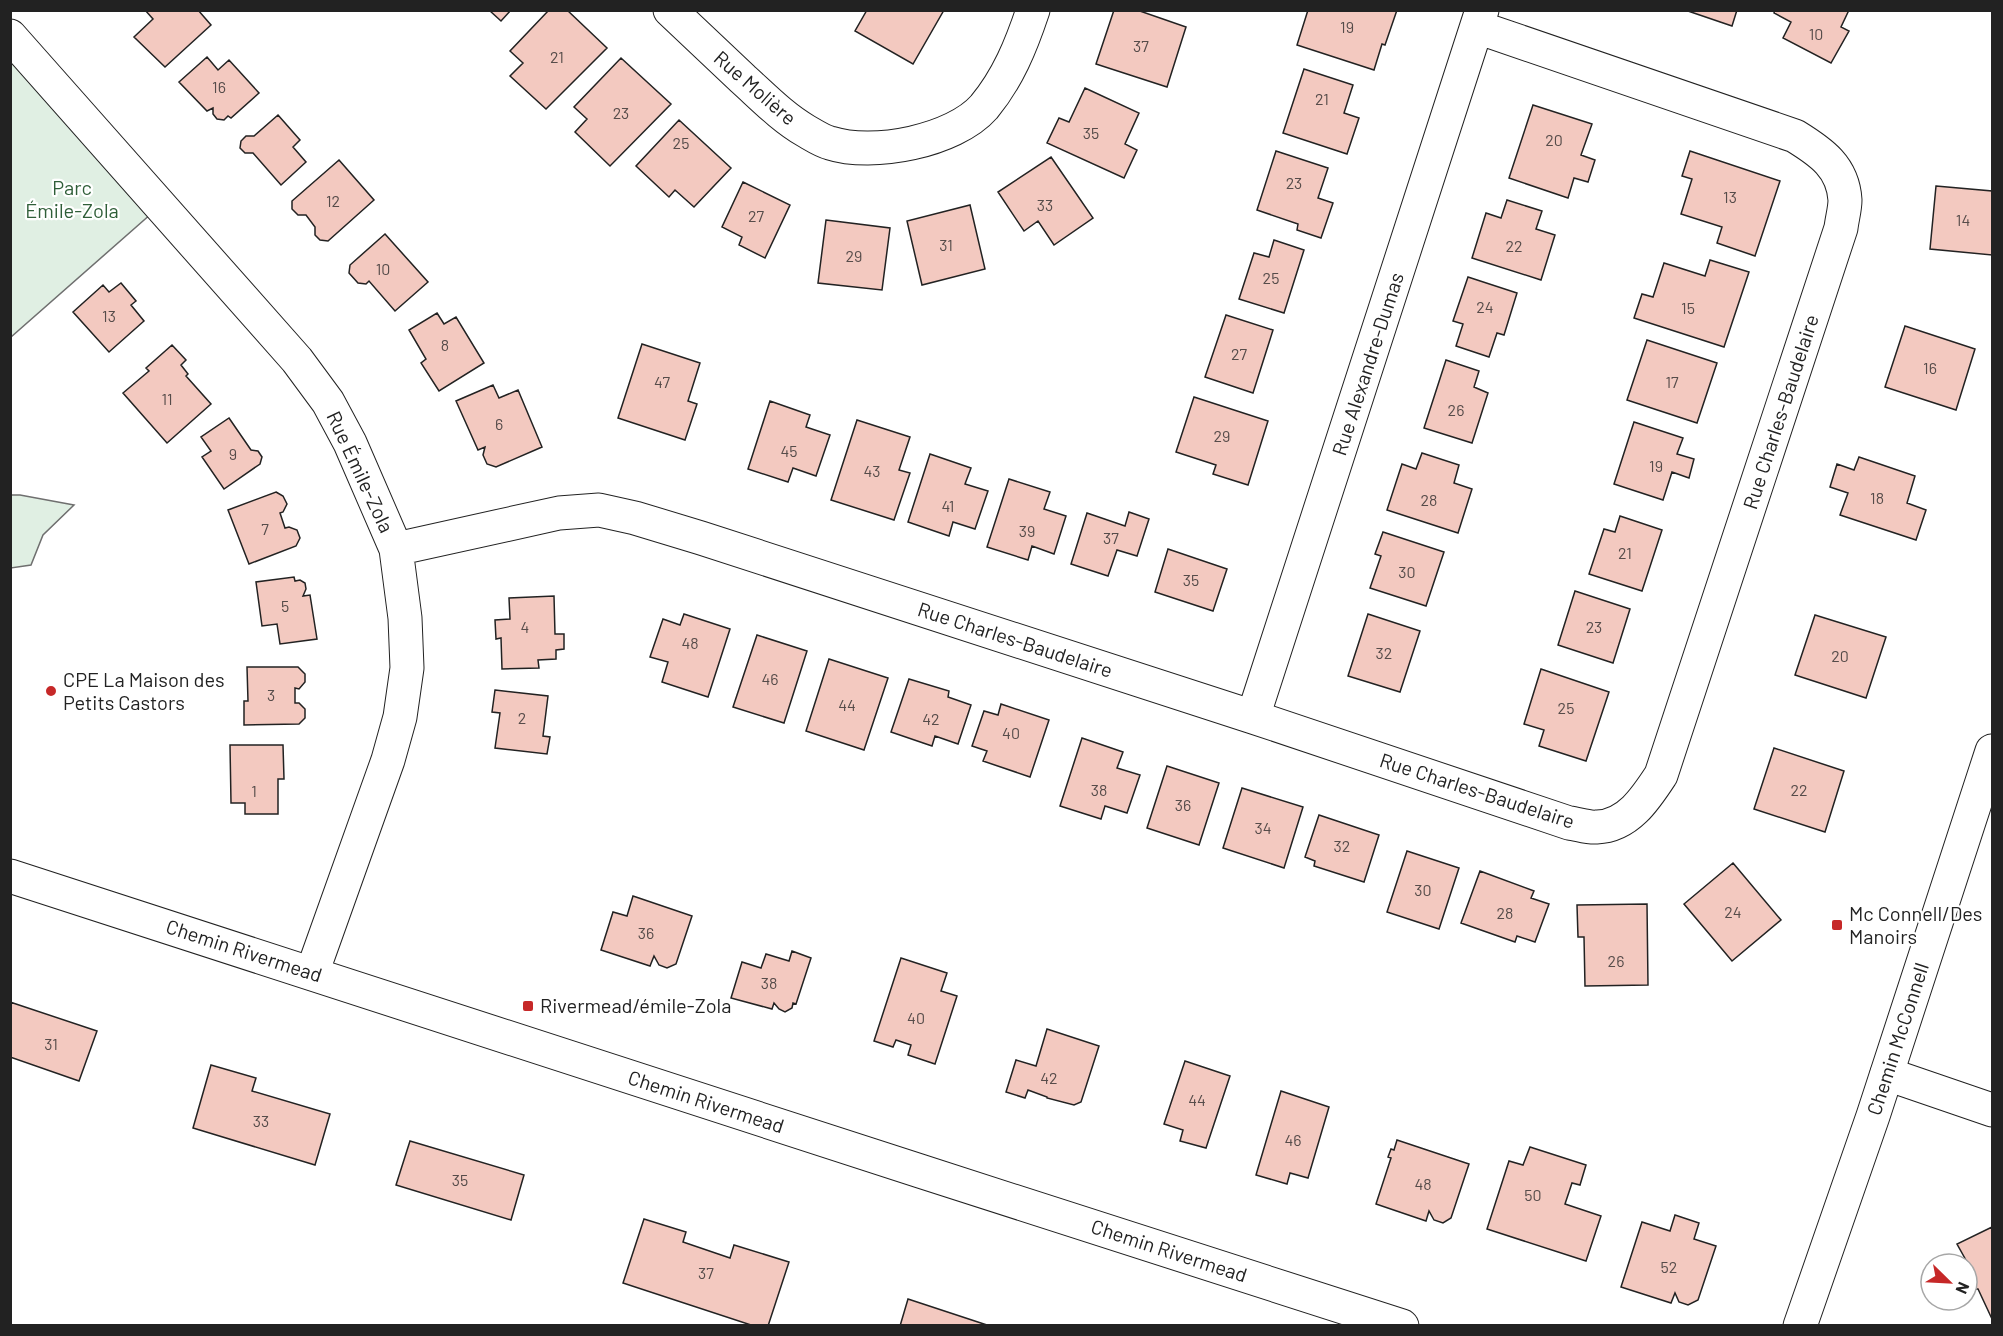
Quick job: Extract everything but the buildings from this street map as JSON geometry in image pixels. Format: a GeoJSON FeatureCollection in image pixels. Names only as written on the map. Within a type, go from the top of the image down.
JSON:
{"type":"FeatureCollection","features":[{"type":"Feature","properties":{"kind":"street","name":"Rue Molière"},"geometry":{"type":"LineString","coordinates":[[670,10],[777,111],[805,131],[831,144],[892,147],[921,142],[952,130],[982,109],[1005,78],[1022,45],[1033,10]]}},
{"type":"Feature","properties":{"kind":"street","name":"Rue Charles-Baudelaire"},"geometry":{"type":"LineString","coordinates":[[396,549],[559,513],[599,510],[700,538],[1253,717],[1569,823],[1598,827],[1624,819],[1645,800],[1661,775],[1841,228],[1845,200],[1838,172],[1820,152],[1795,136],[1479,19]]}},
{"type":"Feature","properties":{"kind":"street","name":"Rue Alexandre-Dumas"},"geometry":{"type":"LineString","coordinates":[[1253,717],[1479,19]]}},
{"type":"Feature","properties":{"kind":"street","name":"Rue Émile-Zola"},"geometry":{"type":"LineString","coordinates":[[10,36],[297,360],[328,402],[350,443],[396,549],[405,618],[407,668],[400,717],[388,760],[312,974]]}},
{"type":"Feature","properties":{"kind":"street","name":"Chemin McConnell"},"geometry":{"type":"LineString","coordinates":[[1800,1326],[1887,1074],[1992,751]]}},
{"type":"Feature","properties":{"kind":"street","name":"Chemin Rivermead"},"geometry":{"type":"LineString","coordinates":[[10,876],[1402,1326]]}},
{"type":"Feature","properties":{"kind":"street"},"geometry":{"type":"LineString","coordinates":[[1887,1074],[1992,1110]]}},
{"type":"Feature","properties":{"kind":"green space","name":"Parc Émile-Zola"},"geometry":{"type":"Polygon","coordinates":[[[10,36],[160,206],[11,337],[10,337],[10,36]]]}},
{"type":"Feature","properties":{"kind":"green space"},"geometry":{"type":"Polygon","coordinates":[[[11,495],[74,505],[43,535],[31,565],[11,568],[11,495]]]}},
{"type":"Feature","properties":{"kind":"place","name":"CPE La Maison des Petits Castors"},"geometry":{"type":"Point","coordinates":[51,691]}},
{"type":"Feature","properties":{"kind":"place","name":"Mc Connell/Des Manoirs"},"geometry":{"type":"Point","coordinates":[1837,925]}},
{"type":"Feature","properties":{"kind":"place","name":"Rivermead/émile-Zola"},"geometry":{"type":"Point","coordinates":[528,1006]}}]}
